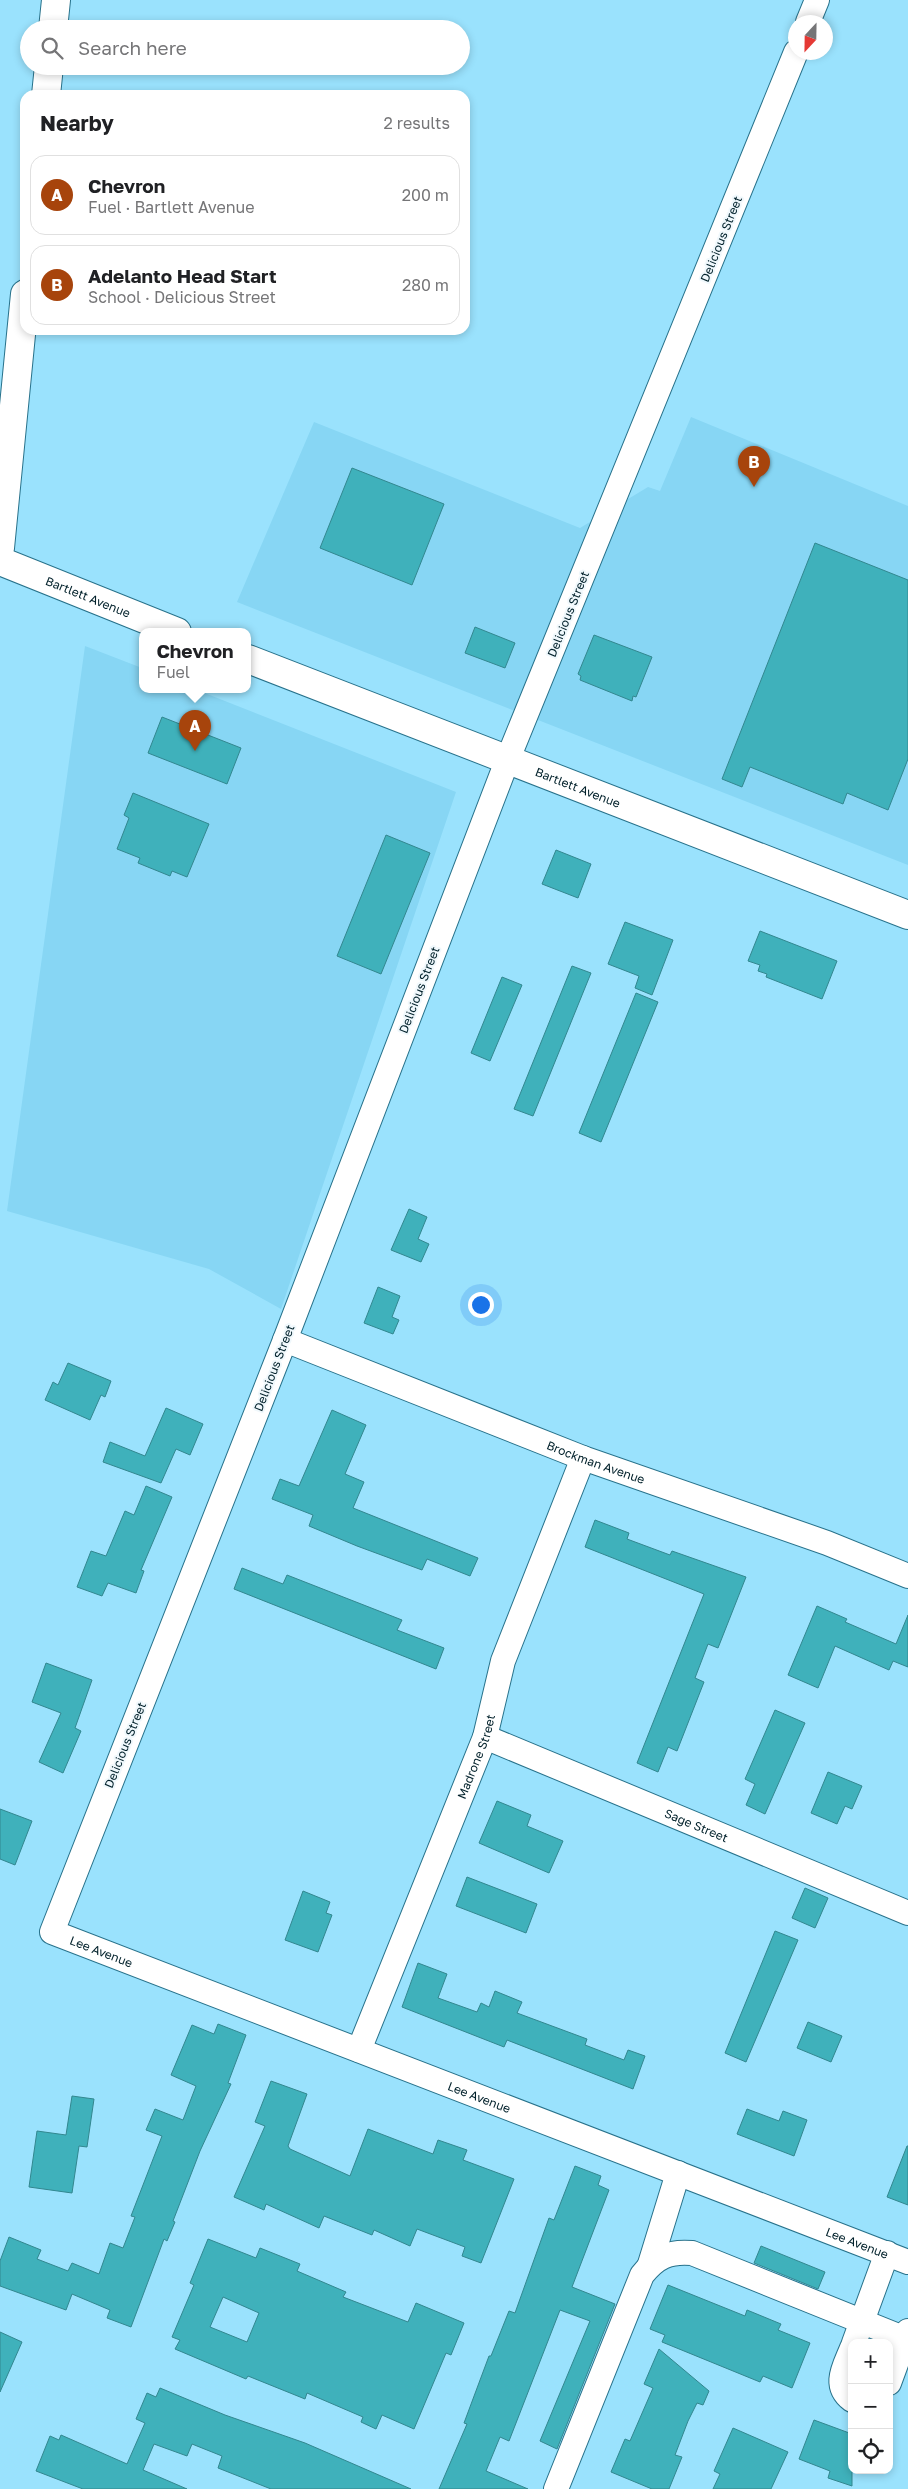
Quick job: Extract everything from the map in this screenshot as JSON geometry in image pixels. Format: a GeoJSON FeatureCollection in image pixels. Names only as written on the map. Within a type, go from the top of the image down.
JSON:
{"type":"FeatureCollection","features":[{"type":"Feature","properties":{"kind":"main road"},"geometry":{"type":"LineString","coordinates":[[54,20],[56,0]]}},
{"type":"Feature","properties":{"kind":"main road"},"geometry":{"type":"LineString","coordinates":[[47,90],[48,75]]}},
{"type":"Feature","properties":{"kind":"main road"},"geometry":{"type":"LineString","coordinates":[[0,548],[21,335]]}},
{"type":"Feature","properties":{"kind":"main road","name":"Bartlett Avenue"},"geometry":{"type":"LineString","coordinates":[[0,561],[167,628]]}},
{"type":"Feature","properties":{"kind":"main road","name":"Bartlett Avenue"},"geometry":{"type":"LineString","coordinates":[[251,661],[908,915]]}},
{"type":"Feature","properties":{"kind":"street"},"geometry":{"type":"LineString","coordinates":[[811,15],[817,0]]}},
{"type":"Feature","properties":{"kind":"street","name":"Delicious Street"},"geometry":{"type":"LineString","coordinates":[[52,1932],[285,1340],[507,761],[793,60]]}},
{"type":"Feature","properties":{"kind":"street","name":"Brockman Avenue"},"geometry":{"type":"LineString","coordinates":[[285,1340],[584,1458],[827,1543],[908,1576]]}},
{"type":"Feature","properties":{"kind":"street","name":"Madrone Street"},"geometry":{"type":"LineString","coordinates":[[360,2050],[484,1738],[503,1661],[584,1458]]}},
{"type":"Feature","properties":{"kind":"street","name":"Sage Street"},"geometry":{"type":"LineString","coordinates":[[484,1738],[908,1913]]}},
{"type":"Feature","properties":{"kind":"street","name":"Lee Avenue"},"geometry":{"type":"LineString","coordinates":[[52,1932],[897,2258]]}},
{"type":"Feature","properties":{"kind":"street"},"geometry":{"type":"LineString","coordinates":[[556,2489],[642,2275],[650,2264],[678,2173]]}},
{"type":"Feature","properties":{"kind":"street"},"geometry":{"type":"LineString","coordinates":[[650,2264],[669,2252],[692,2253],[907,2337],[893,2374]]}},
{"type":"Feature","properties":{"kind":"street"},"geometry":{"type":"LineString","coordinates":[[855,2339],[862,2321],[897,2258]]}},
{"type":"Feature","properties":{"kind":"street"},"geometry":{"type":"LineString","coordinates":[[848,2358],[840,2379],[840,2387],[848,2396]]}},
{"type":"Feature","properties":{"kind":"shaded area"},"geometry":{"type":"Polygon","coordinates":[[[691,417],[908,506],[908,865],[237,602],[314,422],[580,528],[648,487],[660,491],[691,417]]]}},
{"type":"Feature","properties":{"kind":"shaded area"},"geometry":{"type":"Polygon","coordinates":[[[85,646],[139,667],[139,693],[205,693],[456,792],[281,1309],[209,1269],[7,1211],[85,646]]]}},
{"type":"Feature","properties":{"kind":"building"},"geometry":{"type":"Polygon","coordinates":[[[352,468],[444,504],[412,585],[320,548],[352,468]]]}},
{"type":"Feature","properties":{"kind":"building"},"geometry":{"type":"Polygon","coordinates":[[[815,543],[908,580],[908,759],[888,810],[847,793],[843,804],[750,767],[742,787],[722,779],[815,543]]]}},
{"type":"Feature","properties":{"kind":"building"},"geometry":{"type":"Polygon","coordinates":[[[475,627],[515,643],[505,668],[465,653],[475,627]]]}},
{"type":"Feature","properties":{"kind":"building"},"geometry":{"type":"Polygon","coordinates":[[[594,635],[652,657],[636,697],[633,696],[632,701],[580,680],[581,676],[578,674],[594,635]]]}},
{"type":"Feature","properties":{"kind":"building"},"geometry":{"type":"Polygon","coordinates":[[[162,717],[241,748],[227,784],[148,753],[162,717]]]}},
{"type":"Feature","properties":{"kind":"building"},"geometry":{"type":"Polygon","coordinates":[[[133,793],[209,824],[187,877],[172,871],[170,876],[138,863],[140,858],[117,849],[129,818],[124,815],[133,793]]]}},
{"type":"Feature","properties":{"kind":"building"},"geometry":{"type":"Polygon","coordinates":[[[386,835],[430,853],[381,974],[337,956],[386,835]]]}},
{"type":"Feature","properties":{"kind":"building"},"geometry":{"type":"Polygon","coordinates":[[[556,850],[591,864],[578,898],[542,884],[556,850]]]}},
{"type":"Feature","properties":{"kind":"building"},"geometry":{"type":"Polygon","coordinates":[[[625,922],[673,940],[652,995],[635,988],[639,976],[608,964],[625,922]]]}},
{"type":"Feature","properties":{"kind":"building"},"geometry":{"type":"Polygon","coordinates":[[[760,931],[837,961],[822,999],[766,977],[767,974],[758,971],[760,965],[748,961],[760,931]]]}},
{"type":"Feature","properties":{"kind":"building"},"geometry":{"type":"Polygon","coordinates":[[[572,966],[591,973],[533,1116],[514,1109],[572,966]]]}},
{"type":"Feature","properties":{"kind":"building"},"geometry":{"type":"Polygon","coordinates":[[[502,977],[522,985],[490,1061],[471,1053],[502,977]]]}},
{"type":"Feature","properties":{"kind":"building"},"geometry":{"type":"Polygon","coordinates":[[[636,993],[658,1002],[601,1142],[579,1133],[636,993]]]}},
{"type":"Feature","properties":{"kind":"building"},"geometry":{"type":"Polygon","coordinates":[[[409,1209],[427,1217],[418,1239],[429,1244],[421,1262],[391,1250],[409,1209]]]}},
{"type":"Feature","properties":{"kind":"building"},"geometry":{"type":"Polygon","coordinates":[[[378,1287],[400,1296],[392,1317],[399,1320],[393,1334],[364,1323],[378,1287]]]}},
{"type":"Feature","properties":{"kind":"building"},"geometry":{"type":"Polygon","coordinates":[[[68,1363],[111,1381],[105,1397],[101,1395],[90,1420],[45,1400],[53,1382],[58,1385],[68,1363]]]}},
{"type":"Feature","properties":{"kind":"building"},"geometry":{"type":"Polygon","coordinates":[[[166,1408],[203,1424],[190,1455],[176,1449],[161,1483],[103,1462],[110,1442],[145,1456],[166,1408]]]}},
{"type":"Feature","properties":{"kind":"building"},"geometry":{"type":"Polygon","coordinates":[[[332,1410],[366,1425],[345,1474],[364,1482],[353,1508],[478,1558],[470,1576],[427,1559],[422,1570],[357,1546],[309,1526],[313,1515],[272,1499],[280,1479],[299,1486],[332,1410]]]}},
{"type":"Feature","properties":{"kind":"building"},"geometry":{"type":"Polygon","coordinates":[[[146,1486],[172,1497],[141,1570],[144,1571],[136,1593],[108,1583],[102,1596],[77,1587],[91,1551],[106,1556],[125,1511],[134,1515],[146,1486]]]}},
{"type":"Feature","properties":{"kind":"building"},"geometry":{"type":"Polygon","coordinates":[[[595,1520],[629,1533],[627,1539],[670,1555],[672,1551],[746,1577],[718,1648],[708,1644],[695,1678],[704,1682],[677,1751],[668,1747],[658,1772],[637,1763],[704,1594],[585,1547],[595,1520]]]}},
{"type":"Feature","properties":{"kind":"building"},"geometry":{"type":"Polygon","coordinates":[[[242,1568],[283,1584],[287,1575],[402,1620],[397,1630],[444,1648],[436,1669],[234,1589],[242,1568]]]}},
{"type":"Feature","properties":{"kind":"building"},"geometry":{"type":"Polygon","coordinates":[[[817,1606],[847,1619],[845,1622],[896,1644],[908,1615],[908,1667],[893,1661],[889,1670],[835,1646],[818,1688],[788,1675],[817,1606]]]}},
{"type":"Feature","properties":{"kind":"building"},"geometry":{"type":"Polygon","coordinates":[[[46,1663],[92,1680],[75,1728],[81,1731],[63,1773],[39,1762],[61,1713],[32,1702],[46,1663]]]}},
{"type":"Feature","properties":{"kind":"building"},"geometry":{"type":"Polygon","coordinates":[[[775,1710],[805,1723],[765,1814],[746,1805],[755,1784],[745,1779],[775,1710]]]}},
{"type":"Feature","properties":{"kind":"building"},"geometry":{"type":"Polygon","coordinates":[[[828,1772],[862,1786],[852,1809],[845,1806],[837,1824],[811,1813],[828,1772]]]}},
{"type":"Feature","properties":{"kind":"building"},"geometry":{"type":"Polygon","coordinates":[[[497,1801],[531,1815],[527,1826],[563,1841],[549,1873],[479,1843],[497,1801]]]}},
{"type":"Feature","properties":{"kind":"building"},"geometry":{"type":"Polygon","coordinates":[[[0,1809],[32,1821],[15,1865],[0,1859],[0,1809]]]}},
{"type":"Feature","properties":{"kind":"building"},"geometry":{"type":"Polygon","coordinates":[[[467,1877],[537,1904],[526,1933],[456,1906],[467,1877]]]}},
{"type":"Feature","properties":{"kind":"building"},"geometry":{"type":"Polygon","coordinates":[[[805,1888],[828,1898],[815,1928],[792,1918],[805,1888]]]}},
{"type":"Feature","properties":{"kind":"building"},"geometry":{"type":"Polygon","coordinates":[[[303,1891],[330,1902],[326,1913],[332,1915],[318,1952],[285,1940],[303,1891]]]}},
{"type":"Feature","properties":{"kind":"building"},"geometry":{"type":"Polygon","coordinates":[[[775,1931],[798,1940],[746,2062],[725,2053],[775,1931]]]}},
{"type":"Feature","properties":{"kind":"building"},"geometry":{"type":"Polygon","coordinates":[[[418,1963],[447,1974],[438,1998],[477,2012],[481,2003],[489,2007],[495,1991],[522,2002],[517,2013],[587,2039],[585,2045],[624,2060],[628,2050],[645,2056],[633,2089],[507,2040],[504,2047],[402,2007],[418,1963]]]}},
{"type":"Feature","properties":{"kind":"building"},"geometry":{"type":"Polygon","coordinates":[[[808,2022],[842,2036],[831,2062],[797,2048],[808,2022]]]}},
{"type":"Feature","properties":{"kind":"building"},"geometry":{"type":"Polygon","coordinates":[[[218,2024],[246,2035],[228,2083],[231,2084],[200,2151],[173,2221],[175,2222],[167,2241],[164,2239],[131,2327],[107,2318],[110,2310],[72,2294],[66,2310],[0,2286],[0,2261],[9,2237],[41,2250],[37,2259],[68,2271],[72,2263],[99,2274],[110,2243],[123,2248],[135,2217],[131,2216],[162,2136],[146,2130],[155,2109],[183,2120],[196,2086],[171,2075],[192,2025],[214,2034],[218,2024]]]}},
{"type":"Feature","properties":{"kind":"building"},"geometry":{"type":"Polygon","coordinates":[[[271,2081],[307,2094],[288,2146],[290,2149],[350,2176],[368,2129],[433,2154],[438,2140],[467,2150],[463,2160],[514,2179],[481,2263],[462,2256],[465,2247],[417,2229],[410,2246],[374,2230],[372,2235],[324,2216],[319,2228],[266,2204],[264,2210],[234,2197],[265,2126],[255,2122],[271,2081]]]}},
{"type":"Feature","properties":{"kind":"building"},"geometry":{"type":"Polygon","coordinates":[[[72,2096],[94,2099],[87,2147],[79,2146],[72,2193],[29,2187],[37,2131],[66,2135],[72,2096]]]}},
{"type":"Feature","properties":{"kind":"building"},"geometry":{"type":"Polygon","coordinates":[[[747,2109],[779,2121],[783,2111],[807,2120],[794,2156],[737,2134],[747,2109]]]}},
{"type":"Feature","properties":{"kind":"building"},"geometry":{"type":"Polygon","coordinates":[[[908,2146],[908,2205],[887,2197],[908,2146]]]}},
{"type":"Feature","properties":{"kind":"building"},"geometry":{"type":"Polygon","coordinates":[[[575,2166],[601,2176],[598,2185],[609,2190],[572,2287],[615,2304],[557,2449],[540,2441],[590,2321],[560,2310],[509,2441],[500,2437],[486,2471],[528,2489],[439,2489],[467,2424],[464,2423],[489,2356],[491,2356],[509,2311],[515,2313],[549,2218],[554,2220],[575,2166]]]}},
{"type":"Feature","properties":{"kind":"building"},"geometry":{"type":"Polygon","coordinates":[[[208,2239],[256,2258],[260,2248],[300,2264],[297,2271],[346,2292],[343,2297],[408,2322],[416,2303],[464,2323],[451,2355],[446,2353],[414,2429],[382,2415],[376,2429],[361,2422],[363,2417],[307,2393],[305,2399],[248,2376],[246,2379],[175,2349],[180,2340],[172,2337],[194,2285],[190,2283],[208,2239]],[[223,2297],[210,2327],[247,2342],[259,2313],[223,2297]]]}},
{"type":"Feature","properties":{"kind":"building"},"geometry":{"type":"Polygon","coordinates":[[[761,2246],[825,2272],[818,2289],[754,2263],[761,2246]]]}},
{"type":"Feature","properties":{"kind":"building"},"geometry":{"type":"Polygon","coordinates":[[[668,2285],[745,2316],[747,2310],[781,2324],[778,2330],[810,2343],[792,2388],[763,2376],[760,2382],[662,2342],[665,2335],[650,2329],[668,2285]]]}},
{"type":"Feature","properties":{"kind":"building"},"geometry":{"type":"Polygon","coordinates":[[[0,2332],[22,2342],[0,2392],[0,2332]]]}},
{"type":"Feature","properties":{"kind":"building"},"geometry":{"type":"Polygon","coordinates":[[[659,2349],[709,2391],[703,2405],[697,2403],[688,2421],[675,2455],[682,2457],[669,2489],[652,2489],[611,2472],[625,2439],[630,2441],[653,2388],[644,2384],[659,2349]]]}},
{"type":"Feature","properties":{"kind":"building"},"geometry":{"type":"Polygon","coordinates":[[[160,2388],[225,2415],[305,2443],[411,2489],[271,2489],[218,2468],[222,2456],[192,2444],[187,2456],[154,2444],[143,2470],[187,2489],[83,2489],[36,2471],[50,2436],[59,2440],[61,2435],[127,2464],[145,2423],[136,2419],[147,2393],[156,2397],[160,2388]]]}},
{"type":"Feature","properties":{"kind":"building"},"geometry":{"type":"Polygon","coordinates":[[[814,2420],[848,2433],[848,2474],[852,2474],[852,2486],[828,2478],[830,2471],[799,2459],[814,2420]]]}},
{"type":"Feature","properties":{"kind":"building"},"geometry":{"type":"Polygon","coordinates":[[[733,2428],[788,2452],[771,2489],[713,2489],[720,2474],[714,2471],[733,2428]]]}},
{"type":"Feature","properties":{"kind":"place","name":"Adelanto Head Start"},"geometry":{"type":"Point","coordinates":[754,487]}},
{"type":"Feature","properties":{"kind":"place","name":"Chevron"},"geometry":{"type":"Point","coordinates":[195,751]}}]}
